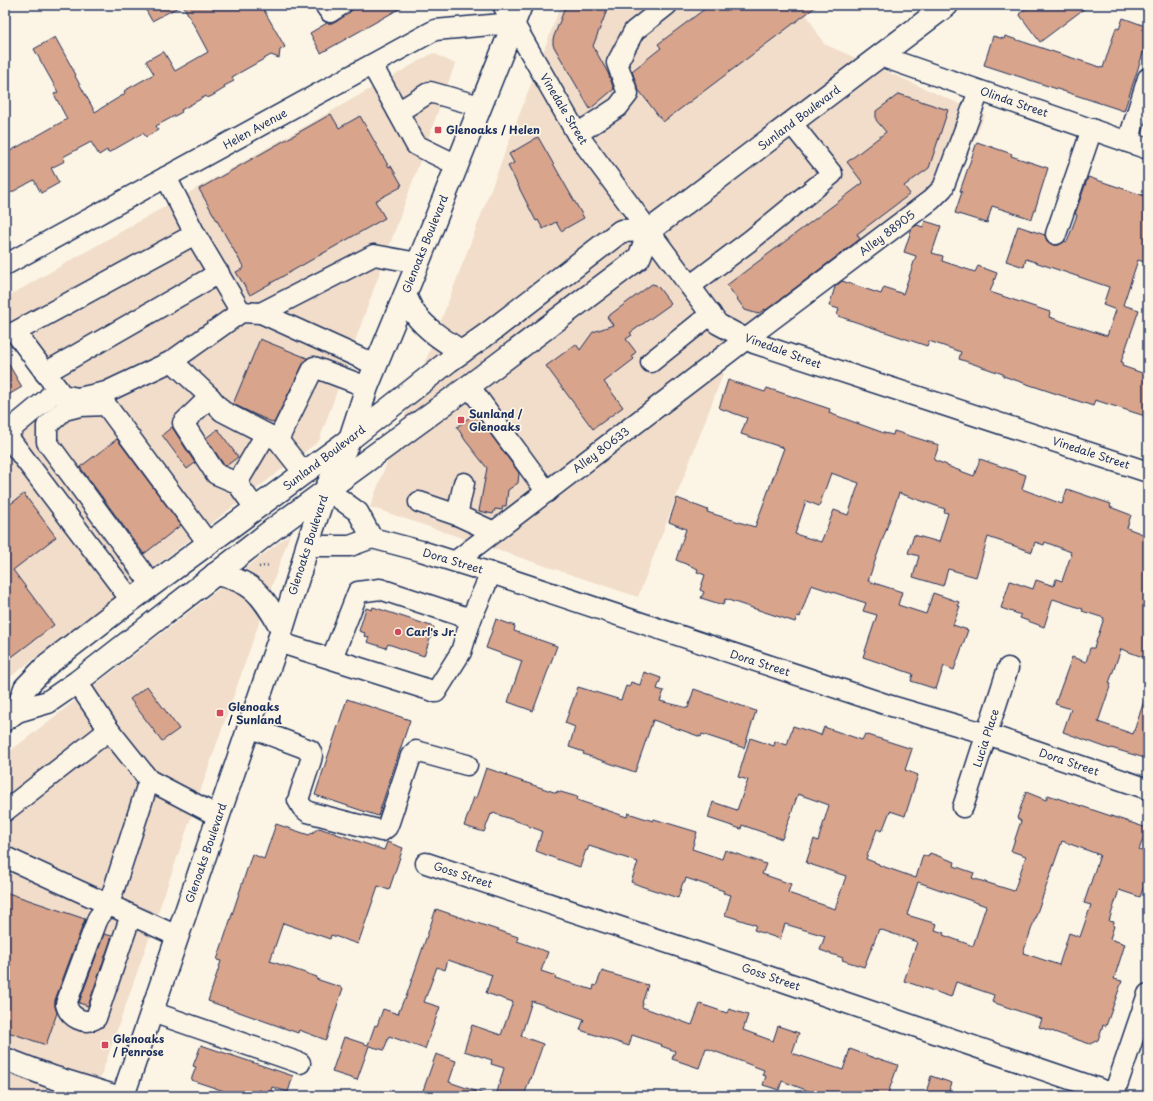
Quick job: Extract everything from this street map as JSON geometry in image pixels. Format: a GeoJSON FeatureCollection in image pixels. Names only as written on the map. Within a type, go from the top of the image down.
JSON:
{"type":"FeatureCollection","features":[{"type":"Feature","properties":{"kind":"main road","name":"Sunland Boulevard"},"geometry":{"type":"LineString","coordinates":[[11,715],[48,702],[77,682],[326,489],[474,382],[639,258],[650,230],[792,124],[947,5]]}},
{"type":"Feature","properties":{"kind":"main road","name":"Glenoaks Boulevard"},"geometry":{"type":"LineString","coordinates":[[123,1096],[280,635],[326,489],[350,439],[367,387],[480,106],[512,11]]}},
{"type":"Feature","properties":{"kind":"main road","name":"Sunland Boulevard"},"geometry":{"type":"LineString","coordinates":[[11,715],[25,688],[48,664],[131,600],[350,439],[621,231],[650,230]]}},
{"type":"Feature","properties":{"kind":"main road"},"geometry":{"type":"LineString","coordinates":[[404,295],[414,313],[428,328],[442,340],[462,352]]}},
{"type":"Feature","properties":{"kind":"main road"},"geometry":{"type":"LineString","coordinates":[[215,574],[231,577],[255,589],[265,601],[280,635]]}},
{"type":"Feature","properties":{"kind":"main road"},"geometry":{"type":"LineString","coordinates":[[5,1059],[52,1077],[114,1096]]}},
{"type":"Feature","properties":{"kind":"street"},"geometry":{"type":"LineString","coordinates":[[325,5],[330,12],[341,5]]}},
{"type":"Feature","properties":{"kind":"street"},"geometry":{"type":"LineString","coordinates":[[577,134],[618,107],[628,94],[617,63],[634,31],[667,5]]}},
{"type":"Feature","properties":{"kind":"street","name":"Vinedale Street"},"geometry":{"type":"LineString","coordinates":[[512,11],[577,134],[650,230],[718,324],[754,343],[1148,472]]}},
{"type":"Feature","properties":{"kind":"street","name":"Helen Avenue"},"geometry":{"type":"LineString","coordinates":[[5,266],[435,30],[512,11]]}},
{"type":"Feature","properties":{"kind":"street","name":"Olinda Street"},"geometry":{"type":"LineString","coordinates":[[880,56],[1148,148]]}},
{"type":"Feature","properties":{"kind":"street"},"geometry":{"type":"LineString","coordinates":[[372,65],[416,145],[457,165]]}},
{"type":"Feature","properties":{"kind":"street"},"geometry":{"type":"LineString","coordinates":[[1128,142],[1148,78]]}},
{"type":"Feature","properties":{"kind":"street","name":"Alley 88905"},"geometry":{"type":"LineString","coordinates":[[746,339],[931,200],[943,188],[979,90]]}},
{"type":"Feature","properties":{"kind":"street"},"geometry":{"type":"LineString","coordinates":[[398,112],[430,92],[480,106]]}},
{"type":"Feature","properties":{"kind":"street"},"geometry":{"type":"LineString","coordinates":[[690,286],[751,240],[832,174],[792,124]]}},
{"type":"Feature","properties":{"kind":"street"},"geometry":{"type":"LineString","coordinates":[[1056,234],[1092,129]]}},
{"type":"Feature","properties":{"kind":"street"},"geometry":{"type":"LineString","coordinates":[[166,177],[196,234],[241,312]]}},
{"type":"Feature","properties":{"kind":"street"},"geometry":{"type":"LineString","coordinates":[[64,410],[53,392],[45,373],[15,332],[196,234]]}},
{"type":"Feature","properties":{"kind":"street"},"geometry":{"type":"LineString","coordinates":[[261,313],[374,255],[418,263]]}},
{"type":"Feature","properties":{"kind":"street"},"geometry":{"type":"LineString","coordinates":[[45,373],[219,273]]}},
{"type":"Feature","properties":{"kind":"street"},"geometry":{"type":"LineString","coordinates":[[152,585],[47,442],[48,426],[64,410],[102,399],[106,392],[172,361],[241,312],[261,313],[376,365]]}},
{"type":"Feature","properties":{"kind":"street"},"geometry":{"type":"LineString","coordinates":[[651,362],[711,314]]}},
{"type":"Feature","properties":{"kind":"street","name":"Alley 80633"},"geometry":{"type":"LineString","coordinates":[[456,561],[746,339]]}},
{"type":"Feature","properties":{"kind":"street"},"geometry":{"type":"LineString","coordinates":[[172,361],[210,397],[222,411],[272,437],[304,473]]}},
{"type":"Feature","properties":{"kind":"street"},"geometry":{"type":"LineString","coordinates":[[237,483],[272,437],[314,367],[367,387]]}},
{"type":"Feature","properties":{"kind":"street"},"geometry":{"type":"LineString","coordinates":[[474,382],[552,488]]}},
{"type":"Feature","properties":{"kind":"street"},"geometry":{"type":"LineString","coordinates":[[53,392],[78,398],[102,399]]}},
{"type":"Feature","properties":{"kind":"street"},"geometry":{"type":"LineString","coordinates":[[53,392],[5,434],[131,600]]}},
{"type":"Feature","properties":{"kind":"street"},"geometry":{"type":"LineString","coordinates":[[210,397],[183,423],[216,474],[237,483],[255,508]]}},
{"type":"Feature","properties":{"kind":"street"},"geometry":{"type":"LineString","coordinates":[[102,399],[208,544]]}},
{"type":"Feature","properties":{"kind":"street"},"geometry":{"type":"LineString","coordinates":[[457,515],[464,483]]}},
{"type":"Feature","properties":{"kind":"street"},"geometry":{"type":"LineString","coordinates":[[307,546],[350,546],[372,538],[358,512],[326,489]]}},
{"type":"Feature","properties":{"kind":"street"},"geometry":{"type":"LineString","coordinates":[[419,502],[457,515],[494,532]]}},
{"type":"Feature","properties":{"kind":"street","name":"Dora Street"},"geometry":{"type":"LineString","coordinates":[[372,538],[456,561],[888,705],[987,734],[1148,789]]}},
{"type":"Feature","properties":{"kind":"street"},"geometry":{"type":"LineString","coordinates":[[280,635],[332,658],[436,692],[461,652],[471,619],[491,573]]}},
{"type":"Feature","properties":{"kind":"street"},"geometry":{"type":"LineString","coordinates":[[332,658],[358,592],[380,589],[471,619]]}},
{"type":"Feature","properties":{"kind":"street","name":"Lucia Place"},"geometry":{"type":"LineString","coordinates":[[963,807],[1008,668]]}},
{"type":"Feature","properties":{"kind":"street"},"geometry":{"type":"LineString","coordinates":[[77,682],[109,730],[149,780],[218,816]]}},
{"type":"Feature","properties":{"kind":"street"},"geometry":{"type":"LineString","coordinates":[[249,727],[310,750],[312,755],[311,760],[298,800],[302,807],[308,812],[382,831],[389,822],[411,756],[416,751],[467,765]]}},
{"type":"Feature","properties":{"kind":"street"},"geometry":{"type":"LineString","coordinates":[[5,811],[109,730]]}},
{"type":"Feature","properties":{"kind":"street"},"geometry":{"type":"LineString","coordinates":[[131,915],[96,1018],[92,1021],[79,1020],[70,1014],[67,1010],[66,1004],[98,918],[109,904],[149,780]]}},
{"type":"Feature","properties":{"kind":"street"},"geometry":{"type":"LineString","coordinates":[[5,857],[177,936]]}},
{"type":"Feature","properties":{"kind":"street","name":"Goss Street"},"geometry":{"type":"LineString","coordinates":[[426,863],[735,965],[1114,1094],[1148,994]]}},
{"type":"Feature","properties":{"kind":"street"},"geometry":{"type":"LineString","coordinates":[[152,1012],[300,1063]]}},
{"type":"Feature","properties":{"kind":"path"},"geometry":{"type":"LineString","coordinates":[[259,567],[270,565]]}},
{"type":"Feature","properties":{"kind":"shaded area"},"geometry":{"type":"Polygon","coordinates":[[[561,5],[801,5],[824,44],[985,115],[949,198],[728,361],[638,597],[370,507],[561,5]]]}},
{"type":"Feature","properties":{"kind":"shaded area"},"geometry":{"type":"Polygon","coordinates":[[[433,53],[455,64],[319,441],[5,681],[5,429],[49,396],[5,333],[5,298],[433,53]]]}},
{"type":"Feature","properties":{"kind":"shaded area"},"geometry":{"type":"Polygon","coordinates":[[[290,534],[94,1096],[5,1096],[5,755],[290,534]]]}},
{"type":"Feature","properties":{"kind":"building"},"geometry":{"type":"Polygon","coordinates":[[[143,5],[182,5],[152,21],[143,5]]]}},
{"type":"Feature","properties":{"kind":"building"},"geometry":{"type":"Polygon","coordinates":[[[183,5],[261,5],[285,47],[280,50],[279,58],[271,55],[232,77],[234,81],[224,86],[225,88],[212,96],[207,98],[206,96],[181,110],[182,112],[156,126],[158,130],[146,137],[143,133],[108,153],[107,150],[99,155],[91,142],[63,157],[65,161],[51,168],[59,183],[41,193],[34,180],[5,196],[5,154],[67,119],[54,94],[58,92],[34,49],[55,37],[95,112],[123,95],[125,93],[124,91],[154,74],[146,61],[162,52],[164,52],[175,71],[208,52],[183,5]]]}},
{"type":"Feature","properties":{"kind":"building"},"geometry":{"type":"Polygon","coordinates":[[[359,5],[406,5],[321,53],[310,33],[327,23],[336,22],[359,5]]]}},
{"type":"Feature","properties":{"kind":"building"},"geometry":{"type":"Polygon","coordinates":[[[566,5],[609,5],[593,46],[608,73],[614,89],[590,109],[553,45],[553,39],[566,5]]]}},
{"type":"Feature","properties":{"kind":"building"},"geometry":{"type":"Polygon","coordinates":[[[710,5],[818,5],[663,122],[638,89],[632,71],[661,48],[658,44],[710,5]]]}},
{"type":"Feature","properties":{"kind":"building"},"geometry":{"type":"Polygon","coordinates":[[[1030,5],[1089,5],[1040,42],[1019,14],[1030,5]]]}},
{"type":"Feature","properties":{"kind":"building"},"geometry":{"type":"Polygon","coordinates":[[[1123,18],[1148,27],[1148,38],[1124,111],[984,65],[993,36],[1004,39],[1005,36],[1103,68],[1116,28],[1119,29],[1123,18]]]}},
{"type":"Feature","properties":{"kind":"building"},"geometry":{"type":"Polygon","coordinates":[[[899,94],[948,110],[929,168],[904,186],[910,194],[857,234],[860,239],[766,310],[765,309],[758,314],[745,310],[727,285],[863,183],[847,162],[886,132],[876,120],[876,111],[899,94]]]}},
{"type":"Feature","properties":{"kind":"building"},"geometry":{"type":"Polygon","coordinates":[[[331,114],[339,128],[360,116],[389,167],[391,166],[402,185],[400,185],[401,187],[375,201],[385,218],[250,295],[236,272],[244,268],[199,189],[331,114]]]}},
{"type":"Feature","properties":{"kind":"building"},"geometry":{"type":"Polygon","coordinates":[[[538,137],[584,218],[561,231],[556,222],[543,229],[538,220],[536,221],[508,166],[514,163],[509,154],[538,137]]]}},
{"type":"Feature","properties":{"kind":"building"},"geometry":{"type":"Polygon","coordinates":[[[977,142],[1012,154],[1011,156],[1048,168],[1032,219],[992,206],[987,223],[955,213],[962,192],[960,191],[977,142]]]}},
{"type":"Feature","properties":{"kind":"building"},"geometry":{"type":"Polygon","coordinates":[[[1088,177],[1148,197],[1148,263],[1138,260],[1123,305],[1139,310],[1121,362],[1123,362],[1122,366],[1148,375],[1148,417],[1095,400],[1093,406],[1003,376],[1003,374],[959,359],[961,352],[929,341],[927,346],[838,316],[839,309],[829,306],[835,287],[842,281],[881,294],[884,287],[903,294],[916,256],[904,252],[912,228],[917,225],[923,227],[925,221],[941,226],[932,253],[943,256],[942,261],[975,272],[978,266],[997,273],[990,292],[1050,312],[1049,317],[1107,336],[1116,310],[1103,305],[1109,287],[1026,259],[1024,267],[1006,261],[1018,226],[1045,235],[1047,241],[1053,245],[1059,245],[1065,241],[1067,242],[1077,215],[1075,214],[1088,177]]]}},
{"type":"Feature","properties":{"kind":"building"},"geometry":{"type":"Polygon","coordinates":[[[652,284],[659,288],[671,304],[630,333],[632,335],[626,339],[636,352],[632,356],[634,359],[604,382],[623,407],[593,429],[546,366],[576,344],[580,350],[593,332],[613,325],[607,317],[652,284]]]}},
{"type":"Feature","properties":{"kind":"building"},"geometry":{"type":"Polygon","coordinates":[[[260,339],[307,358],[274,423],[233,404],[260,339]]]}},
{"type":"Feature","properties":{"kind":"building"},"geometry":{"type":"Polygon","coordinates":[[[5,358],[22,387],[5,397],[5,358]]]}},
{"type":"Feature","properties":{"kind":"building"},"geometry":{"type":"Polygon","coordinates":[[[728,380],[765,392],[767,388],[830,409],[829,413],[884,433],[893,435],[894,431],[939,445],[934,460],[974,476],[980,459],[1026,475],[1022,489],[1062,504],[1067,489],[1111,504],[1110,507],[1131,515],[1127,528],[1148,536],[1148,659],[1121,649],[1109,683],[1111,684],[1098,722],[1133,734],[1145,698],[1148,699],[1148,759],[1111,748],[1110,749],[1063,732],[1071,709],[1055,704],[1072,657],[1086,662],[1090,648],[1094,648],[1104,618],[1053,599],[1044,627],[1020,618],[1021,615],[1001,608],[1010,581],[1033,589],[1036,580],[1054,586],[1056,579],[1062,581],[1071,552],[1045,542],[1044,545],[1035,542],[1032,552],[988,537],[976,577],[948,569],[943,586],[913,577],[919,556],[908,553],[914,535],[939,542],[948,513],[944,512],[945,509],[899,493],[868,581],[902,592],[898,605],[926,614],[933,593],[959,602],[958,606],[960,606],[953,625],[968,630],[954,670],[944,666],[936,689],[911,681],[913,674],[863,657],[877,615],[863,611],[866,603],[811,585],[800,617],[797,616],[795,622],[725,599],[723,605],[701,598],[704,592],[700,590],[705,575],[697,572],[698,569],[676,560],[686,529],[669,522],[677,498],[708,510],[707,512],[755,527],[784,448],[741,434],[747,418],[719,408],[728,380]],[[831,473],[819,506],[806,501],[795,534],[821,542],[834,510],[848,515],[859,483],[831,473]]]}},
{"type":"Feature","properties":{"kind":"building"},"geometry":{"type":"Polygon","coordinates":[[[475,413],[519,473],[518,483],[508,490],[506,506],[503,506],[502,510],[495,509],[493,514],[479,511],[487,468],[465,440],[457,427],[475,413]]]}},
{"type":"Feature","properties":{"kind":"building"},"geometry":{"type":"Polygon","coordinates":[[[172,427],[195,463],[187,469],[162,435],[172,427]]]}},
{"type":"Feature","properties":{"kind":"building"},"geometry":{"type":"Polygon","coordinates":[[[218,429],[238,457],[226,466],[206,438],[218,429]]]}},
{"type":"Feature","properties":{"kind":"building"},"geometry":{"type":"Polygon","coordinates":[[[117,439],[181,525],[144,554],[80,467],[117,439]]]}},
{"type":"Feature","properties":{"kind":"building"},"geometry":{"type":"Polygon","coordinates":[[[24,494],[56,537],[13,570],[54,625],[5,662],[5,508],[24,494]]]}},
{"type":"Feature","properties":{"kind":"building","name":"Carl's Jr."},"geometry":{"type":"Polygon","coordinates":[[[373,607],[434,627],[424,656],[388,644],[386,648],[367,642],[369,637],[364,636],[365,633],[359,631],[366,608],[372,610],[373,607]]]}},
{"type":"Feature","properties":{"kind":"building"},"geometry":{"type":"Polygon","coordinates":[[[496,619],[515,626],[514,631],[557,646],[533,711],[508,702],[522,661],[486,648],[496,619]]]}},
{"type":"Feature","properties":{"kind":"building"},"geometry":{"type":"Polygon","coordinates":[[[644,672],[661,678],[657,689],[664,691],[660,701],[688,708],[694,689],[756,711],[744,748],[702,734],[701,737],[653,720],[635,772],[583,754],[584,752],[569,747],[575,727],[565,723],[578,687],[621,700],[626,686],[629,687],[631,682],[640,685],[644,672]]]}},
{"type":"Feature","properties":{"kind":"building"},"geometry":{"type":"Polygon","coordinates":[[[147,686],[179,729],[162,741],[130,699],[147,686]]]}},
{"type":"Feature","properties":{"kind":"building"},"geometry":{"type":"Polygon","coordinates":[[[347,699],[410,720],[378,816],[315,795],[347,699]]]}},
{"type":"Feature","properties":{"kind":"building"},"geometry":{"type":"Polygon","coordinates":[[[793,726],[821,735],[824,727],[862,740],[865,734],[912,749],[905,770],[918,775],[905,816],[890,811],[883,829],[881,831],[877,829],[866,859],[916,878],[923,855],[928,857],[930,853],[955,862],[954,866],[974,873],[972,878],[1014,891],[1026,856],[1011,851],[1021,821],[1017,818],[1026,792],[1046,800],[1048,795],[1147,828],[1139,850],[1148,853],[1148,875],[1140,897],[1119,890],[1109,921],[1114,922],[1110,939],[1125,944],[1114,979],[1122,981],[1106,1026],[1103,1025],[1098,1040],[1090,1044],[1039,1027],[1042,1019],[992,1002],[994,995],[956,982],[951,997],[904,981],[917,942],[879,929],[864,967],[842,960],[843,958],[820,950],[825,936],[785,924],[780,939],[754,930],[756,925],[725,915],[731,895],[723,893],[724,891],[686,878],[685,882],[683,882],[678,898],[641,886],[631,882],[638,862],[589,846],[580,867],[559,860],[536,851],[542,831],[493,813],[492,815],[491,814],[484,832],[464,826],[474,797],[476,798],[486,768],[557,793],[557,791],[578,797],[577,800],[627,817],[628,813],[697,832],[692,849],[722,859],[725,850],[766,864],[762,874],[791,884],[788,893],[835,909],[846,876],[806,863],[814,839],[818,841],[829,805],[798,794],[782,839],[742,825],[741,829],[708,818],[713,802],[737,810],[748,780],[738,777],[750,738],[774,746],[775,741],[787,745],[793,726]],[[1062,841],[1023,953],[1059,965],[1069,933],[1080,937],[1091,905],[1084,903],[1100,855],[1062,841]],[[918,882],[907,915],[937,924],[935,930],[944,933],[943,935],[973,946],[986,906],[918,882]]]}},
{"type":"Feature","properties":{"kind":"building"},"geometry":{"type":"Polygon","coordinates":[[[276,824],[309,835],[319,828],[384,850],[387,842],[403,848],[389,890],[378,886],[358,944],[331,935],[330,939],[283,923],[270,961],[317,977],[316,979],[343,988],[326,1040],[299,1030],[298,1033],[208,1001],[221,961],[217,960],[252,854],[264,859],[276,824]]]}},
{"type":"Feature","properties":{"kind":"building"},"geometry":{"type":"Polygon","coordinates":[[[5,892],[85,919],[55,1000],[57,1013],[46,1045],[5,1031],[5,892]]]}},
{"type":"Feature","properties":{"kind":"building"},"geometry":{"type":"Polygon","coordinates":[[[436,909],[518,937],[517,941],[548,952],[541,971],[556,976],[555,978],[593,990],[594,985],[596,986],[602,971],[648,985],[642,1007],[692,1025],[700,1004],[727,1013],[729,1009],[748,1015],[743,1030],[773,1041],[778,1026],[799,1033],[792,1053],[843,1070],[850,1049],[898,1065],[887,1096],[822,1096],[782,1081],[779,1090],[763,1085],[766,1076],[762,1075],[764,1070],[706,1048],[699,1068],[672,1059],[675,1051],[632,1035],[629,1046],[580,1030],[584,1019],[532,1001],[521,1036],[543,1044],[531,1079],[524,1096],[496,1096],[504,1068],[491,1064],[492,1060],[464,1051],[472,1025],[501,1035],[513,1002],[486,993],[492,975],[448,960],[445,970],[437,967],[424,1002],[440,1007],[425,1049],[389,1036],[384,1050],[369,1046],[357,1080],[332,1072],[344,1037],[368,1045],[375,1025],[377,1026],[383,1009],[398,1014],[404,999],[405,1000],[436,909]]]}},
{"type":"Feature","properties":{"kind":"building"},"geometry":{"type":"Polygon","coordinates":[[[104,934],[112,936],[88,1006],[79,1003],[104,934]]]}},
{"type":"Feature","properties":{"kind":"building"},"geometry":{"type":"Polygon","coordinates":[[[201,1045],[293,1076],[288,1092],[272,1087],[270,1094],[258,1090],[256,1096],[239,1096],[191,1080],[196,1067],[193,1066],[201,1045]]]}},
{"type":"Feature","properties":{"kind":"building"},"geometry":{"type":"Polygon","coordinates":[[[436,1054],[456,1061],[449,1082],[484,1094],[483,1096],[421,1096],[436,1054]]]}},
{"type":"Feature","properties":{"kind":"building"},"geometry":{"type":"Polygon","coordinates":[[[931,1076],[952,1083],[947,1096],[925,1096],[931,1076]]]}},
{"type":"Feature","properties":{"kind":"place","name":"Glenoaks / Helen"},"geometry":{"type":"Point","coordinates":[438,130]}},
{"type":"Feature","properties":{"kind":"place","name":"Sunland / Glenoaks"},"geometry":{"type":"Point","coordinates":[461,420]}},
{"type":"Feature","properties":{"kind":"place","name":"Carl's Jr."},"geometry":{"type":"Point","coordinates":[398,632]}},
{"type":"Feature","properties":{"kind":"place","name":"Glenoaks / Sunland"},"geometry":{"type":"Point","coordinates":[220,713]}},
{"type":"Feature","properties":{"kind":"place","name":"Glenoaks / Penrose"},"geometry":{"type":"Point","coordinates":[105,1045]}}]}
